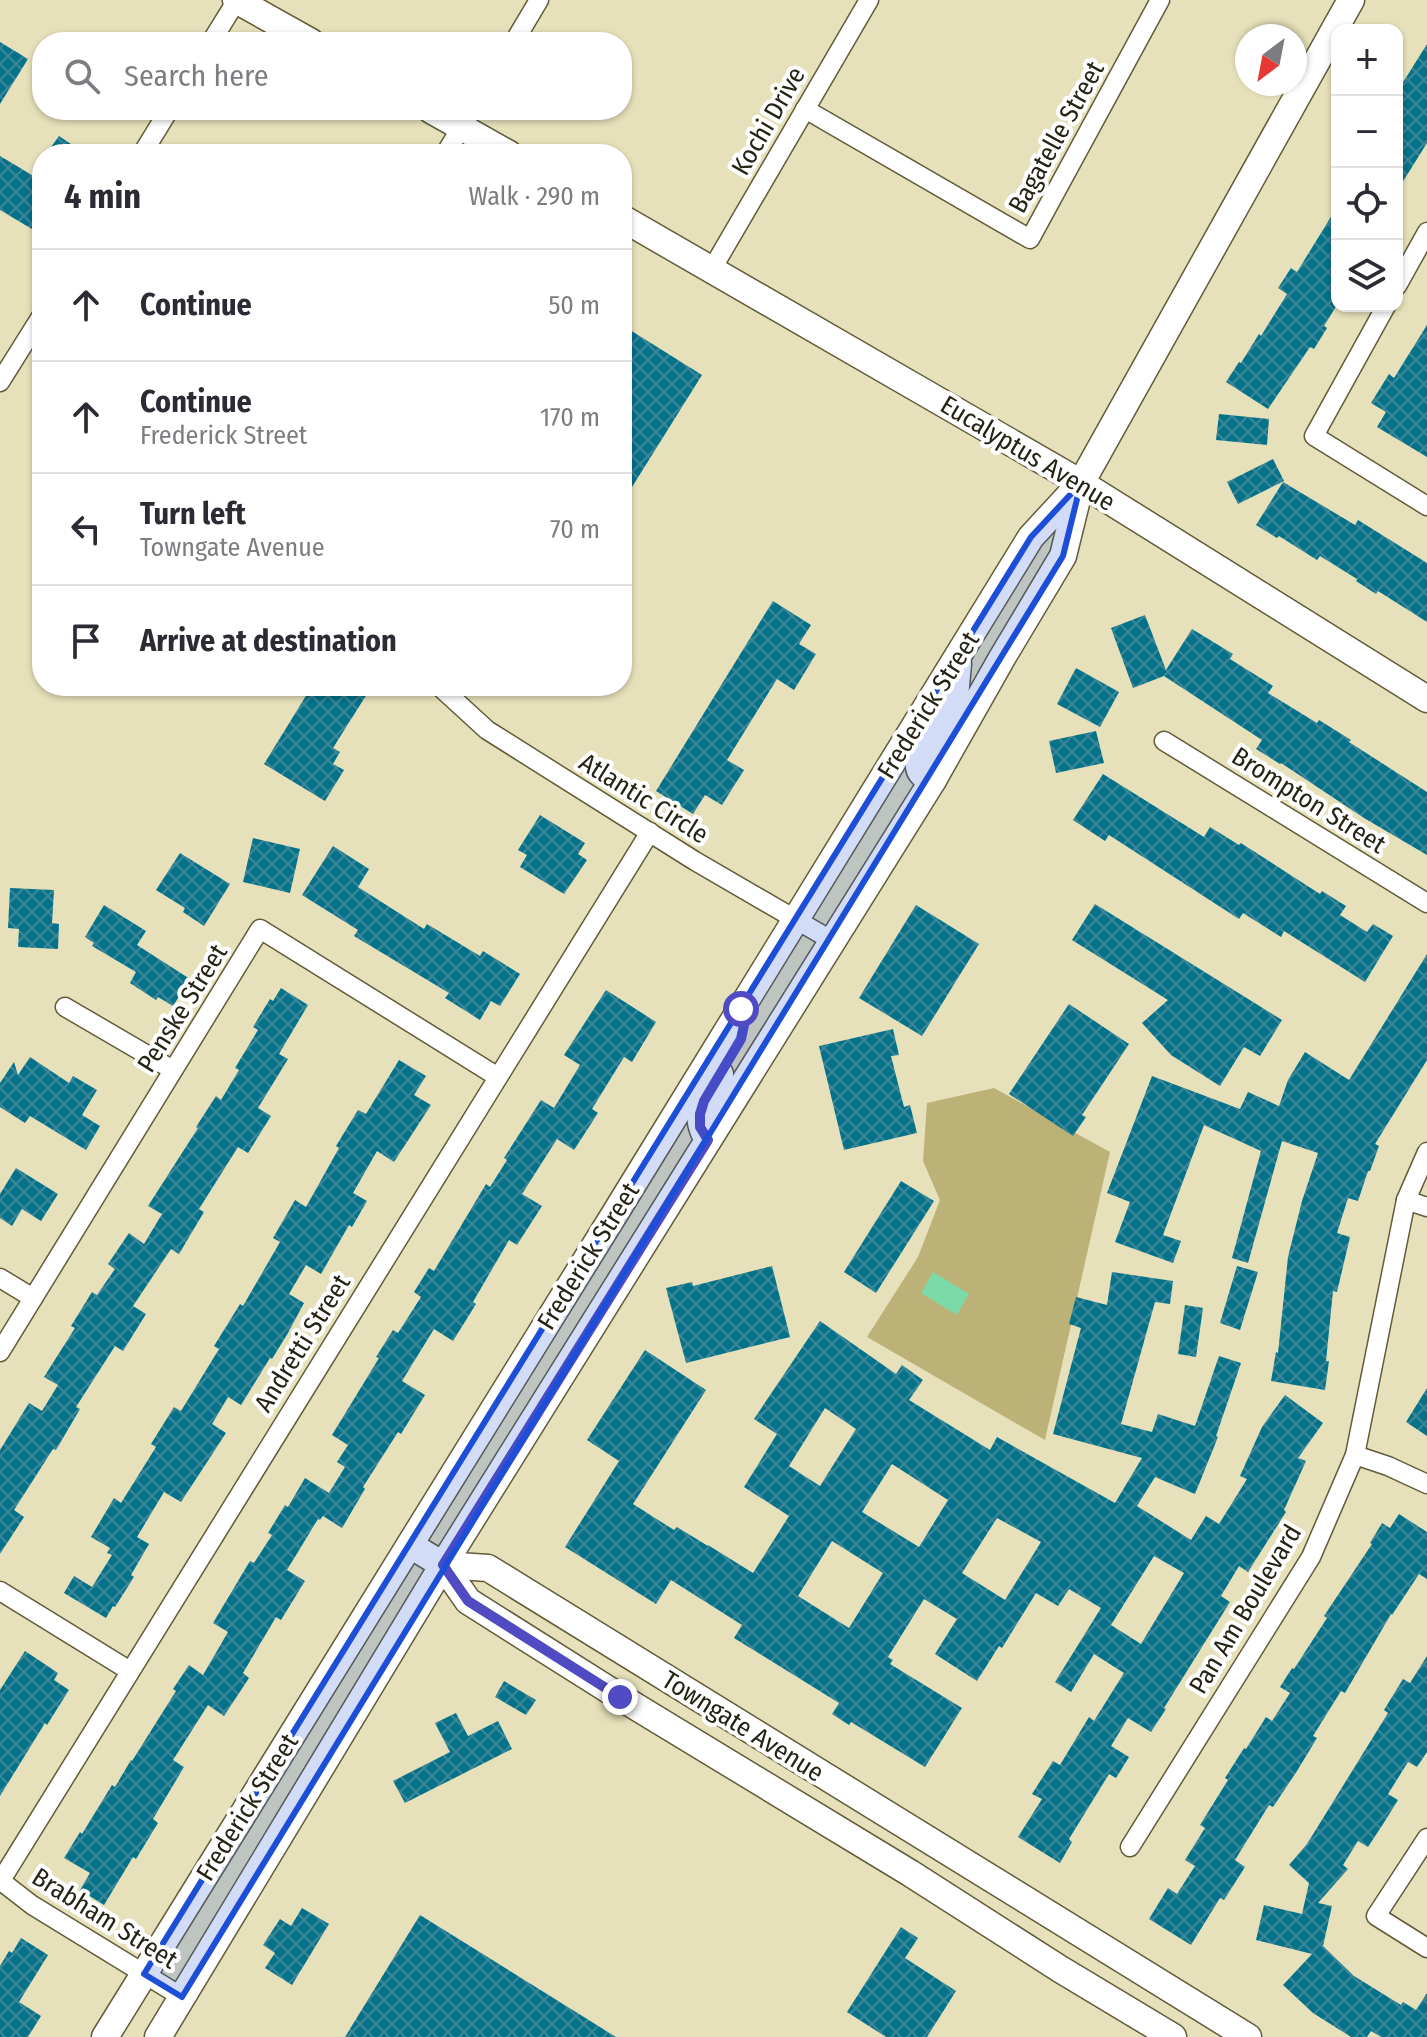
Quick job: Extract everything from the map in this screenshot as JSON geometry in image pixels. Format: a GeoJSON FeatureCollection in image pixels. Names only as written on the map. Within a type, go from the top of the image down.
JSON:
{"type":"FeatureCollection","features":[{"type":"Feature","properties":{"kind":"main road"},"geometry":{"type":"LineString","coordinates":[[237,0],[293,32]]}},
{"type":"Feature","properties":{"kind":"main road","name":"Frederick Street"},"geometry":{"type":"LineString","coordinates":[[105,2037],[1031,537],[1081,483],[1351,0]]}},
{"type":"Feature","properties":{"kind":"main road"},"geometry":{"type":"LineString","coordinates":[[468,120],[497,144]]}},
{"type":"Feature","properties":{"kind":"main road","name":"Eucalyptus Avenue"},"geometry":{"type":"LineString","coordinates":[[632,224],[1081,483],[1427,699]]}},
{"type":"Feature","properties":{"kind":"main road","name":"Frederick Street"},"geometry":{"type":"LineString","coordinates":[[158,2037],[443,1565],[933,780],[1063,556],[1081,483]]}},
{"type":"Feature","properties":{"kind":"main road"},"geometry":{"type":"LineString","coordinates":[[933,780],[922,774],[919,763],[951,708],[955,697],[958,656]]}},
{"type":"Feature","properties":{"kind":"main road"},"geometry":{"type":"LineString","coordinates":[[708,1140],[700,1127],[700,1114],[704,1101],[741,1039],[744,1025],[741,1009]]}},
{"type":"Feature","properties":{"kind":"main road"},"geometry":{"type":"LineString","coordinates":[[410,1545],[443,1565]]}},
{"type":"Feature","properties":{"kind":"main road","name":"Towngate Avenue"},"geometry":{"type":"LineString","coordinates":[[443,1565],[468,1601],[1173,2037]]}},
{"type":"Feature","properties":{"kind":"main road","name":"Towngate Avenue"},"geometry":{"type":"LineString","coordinates":[[443,1565],[488,1568],[1248,2037]]}},
{"type":"Feature","properties":{"kind":"main road"},"geometry":{"type":"LineString","coordinates":[[760,1782],[790,1781],[907,1850],[937,1846]]}},
{"type":"Feature","properties":{"kind":"main road"},"geometry":{"type":"LineString","coordinates":[[1060,1969],[1080,1935]]}},
{"type":"Feature","properties":{"kind":"street"},"geometry":{"type":"LineString","coordinates":[[217,32],[237,0]]}},
{"type":"Feature","properties":{"kind":"street"},"geometry":{"type":"LineString","coordinates":[[520,32],[539,0]]}},
{"type":"Feature","properties":{"kind":"street","name":"Kochi Drive"},"geometry":{"type":"LineString","coordinates":[[712,269],[869,0]]}},
{"type":"Feature","properties":{"kind":"street","name":"Bagatelle Street"},"geometry":{"type":"LineString","coordinates":[[805,109],[1030,239],[1160,0]]}},
{"type":"Feature","properties":{"kind":"street"},"geometry":{"type":"LineString","coordinates":[[148,144],[163,120]]}},
{"type":"Feature","properties":{"kind":"street"},"geometry":{"type":"LineString","coordinates":[[451,144],[466,120]]}},
{"type":"Feature","properties":{"kind":"street"},"geometry":{"type":"LineString","coordinates":[[1403,275],[1427,232]]}},
{"type":"Feature","properties":{"kind":"street"},"geometry":{"type":"LineString","coordinates":[[1383,312],[1314,436],[1427,506]]}},
{"type":"Feature","properties":{"kind":"street"},"geometry":{"type":"LineString","coordinates":[[0,382],[32,331]]}},
{"type":"Feature","properties":{"kind":"street","name":"Atlantic Circle"},"geometry":{"type":"LineString","coordinates":[[450,696],[487,730],[831,940]]}},
{"type":"Feature","properties":{"kind":"street","name":"Brompton Street"},"geometry":{"type":"LineString","coordinates":[[1164,741],[1427,903]]}},
{"type":"Feature","properties":{"kind":"street","name":"Andretti Street"},"geometry":{"type":"LineString","coordinates":[[0,1882],[650,832]]}},
{"type":"Feature","properties":{"kind":"street","name":"Penske Street"},"geometry":{"type":"LineString","coordinates":[[0,1352],[260,929],[498,1077]]}},
{"type":"Feature","properties":{"kind":"street"},"geometry":{"type":"LineString","coordinates":[[65,1007],[173,1070]]}},
{"type":"Feature","properties":{"kind":"street","name":"Pan Am Boulevard"},"geometry":{"type":"LineString","coordinates":[[1130,1847],[1311,1557],[1355,1455],[1406,1200],[1427,1152]]}},
{"type":"Feature","properties":{"kind":"street"},"geometry":{"type":"LineString","coordinates":[[1406,1200],[1427,1207]]}},
{"type":"Feature","properties":{"kind":"street"},"geometry":{"type":"LineString","coordinates":[[0,1278],[33,1298]]}},
{"type":"Feature","properties":{"kind":"street"},"geometry":{"type":"LineString","coordinates":[[1355,1455],[1427,1484]]}},
{"type":"Feature","properties":{"kind":"street"},"geometry":{"type":"LineString","coordinates":[[0,1591],[130,1671]]}},
{"type":"Feature","properties":{"kind":"street"},"geometry":{"type":"LineString","coordinates":[[1427,1838],[1376,1916],[1427,1948]]}},
{"type":"Feature","properties":{"kind":"street","name":"Brabham Street"},"geometry":{"type":"LineString","coordinates":[[0,1882],[182,1997]]}},
{"type":"Feature","properties":{"kind":"highlighted area"},"geometry":{"type":"Polygon","coordinates":[[[1081,483],[1063,556],[182,1997],[144,1974],[1031,537],[1081,483]]]}},
{"type":"Feature","properties":{"kind":"shaded area"},"geometry":{"type":"Polygon","coordinates":[[[994,1088],[1110,1152],[1045,1440],[867,1337],[918,1257],[940,1200],[923,1161],[927,1103],[994,1088]]]}},
{"type":"Feature","properties":{"kind":"shaded area"},"geometry":{"type":"Polygon","coordinates":[[[933,1272],[969,1294],[957,1315],[921,1293],[933,1272]]]}},
{"type":"Feature","properties":{"kind":"building"},"geometry":{"type":"Polygon","coordinates":[[[0,42],[28,59],[0,104],[0,42]]]}},
{"type":"Feature","properties":{"kind":"building"},"geometry":{"type":"Polygon","coordinates":[[[1427,44],[1427,143],[1403,181],[1403,96],[1403,82],[1427,44]]]}},
{"type":"Feature","properties":{"kind":"building"},"geometry":{"type":"Polygon","coordinates":[[[59,136],[71,144],[53,144],[59,136]]]}},
{"type":"Feature","properties":{"kind":"building"},"geometry":{"type":"Polygon","coordinates":[[[0,156],[32,175],[32,229],[0,210],[0,156]]]}},
{"type":"Feature","properties":{"kind":"building"},"geometry":{"type":"Polygon","coordinates":[[[1331,217],[1333,312],[1314,349],[1310,347],[1268,409],[1226,382],[1259,334],[1261,336],[1287,294],[1278,288],[1291,268],[1297,272],[1331,217]]]}},
{"type":"Feature","properties":{"kind":"building"},"geometry":{"type":"Polygon","coordinates":[[[1427,325],[1427,457],[1377,427],[1386,412],[1371,403],[1389,374],[1394,378],[1427,325]]]}},
{"type":"Feature","properties":{"kind":"building"},"geometry":{"type":"Polygon","coordinates":[[[632,331],[702,375],[632,487],[632,331]]]}},
{"type":"Feature","properties":{"kind":"building"},"geometry":{"type":"Polygon","coordinates":[[[1219,414],[1269,419],[1267,445],[1216,440],[1219,414]]]}},
{"type":"Feature","properties":{"kind":"building"},"geometry":{"type":"Polygon","coordinates":[[[1273,459],[1284,481],[1238,504],[1227,482],[1273,459]]]}},
{"type":"Feature","properties":{"kind":"building"},"geometry":{"type":"Polygon","coordinates":[[[1283,482],[1355,525],[1358,520],[1427,563],[1427,622],[1378,591],[1376,594],[1320,556],[1317,560],[1256,525],[1283,482]]]}},
{"type":"Feature","properties":{"kind":"building"},"geometry":{"type":"Polygon","coordinates":[[[773,601],[811,625],[799,644],[816,654],[794,690],[777,679],[727,760],[744,770],[722,805],[705,795],[693,814],[656,791],[773,601]]]}},
{"type":"Feature","properties":{"kind":"building"},"geometry":{"type":"Polygon","coordinates":[[[1145,615],[1166,670],[1192,629],[1233,654],[1230,659],[1273,686],[1268,693],[1317,723],[1319,720],[1427,792],[1427,855],[1256,749],[1262,740],[1164,676],[1133,688],[1111,628],[1145,615]]]}},
{"type":"Feature","properties":{"kind":"building"},"geometry":{"type":"Polygon","coordinates":[[[1076,668],[1119,692],[1100,727],[1057,704],[1076,668]]]}},
{"type":"Feature","properties":{"kind":"building"},"geometry":{"type":"Polygon","coordinates":[[[306,696],[366,696],[333,748],[340,752],[333,764],[344,770],[325,801],[264,764],[306,696]]]}},
{"type":"Feature","properties":{"kind":"building"},"geometry":{"type":"Polygon","coordinates":[[[1096,731],[1104,763],[1056,773],[1049,741],[1096,731]]]}},
{"type":"Feature","properties":{"kind":"building"},"geometry":{"type":"Polygon","coordinates":[[[1103,774],[1204,837],[1210,827],[1239,845],[1241,843],[1320,894],[1322,891],[1346,906],[1340,915],[1367,932],[1373,924],[1393,936],[1365,982],[1284,931],[1281,937],[1243,913],[1239,919],[1109,835],[1105,841],[1073,820],[1103,774]]]}},
{"type":"Feature","properties":{"kind":"building"},"geometry":{"type":"Polygon","coordinates":[[[540,815],[585,843],[578,854],[587,860],[564,894],[520,867],[527,855],[518,850],[540,815]]]}},
{"type":"Feature","properties":{"kind":"building"},"geometry":{"type":"Polygon","coordinates":[[[253,838],[300,849],[290,893],[243,882],[253,838]]]}},
{"type":"Feature","properties":{"kind":"building"},"geometry":{"type":"Polygon","coordinates":[[[333,846],[369,869],[358,887],[424,929],[427,924],[480,956],[483,951],[520,974],[500,1006],[491,1001],[480,1020],[445,998],[449,993],[354,936],[358,930],[302,895],[333,846]]]}},
{"type":"Feature","properties":{"kind":"building"},"geometry":{"type":"Polygon","coordinates":[[[180,853],[230,884],[204,926],[183,912],[185,908],[156,890],[180,853]]]}},
{"type":"Feature","properties":{"kind":"building"},"geometry":{"type":"Polygon","coordinates":[[[10,888],[54,890],[52,923],[59,924],[58,949],[18,947],[19,929],[8,928],[10,888]]]}},
{"type":"Feature","properties":{"kind":"building"},"geometry":{"type":"Polygon","coordinates":[[[1095,904],[1282,1020],[1260,1056],[1244,1047],[1220,1086],[1171,1055],[1142,1023],[1168,1000],[1072,940],[1095,904]]]}},
{"type":"Feature","properties":{"kind":"building"},"geometry":{"type":"Polygon","coordinates":[[[104,905],[146,931],[137,945],[190,979],[173,1006],[158,997],[156,1000],[130,983],[136,972],[92,946],[94,943],[85,937],[104,905]]]}},
{"type":"Feature","properties":{"kind":"building"},"geometry":{"type":"Polygon","coordinates":[[[916,905],[979,944],[922,1036],[859,998],[916,905]]]}},
{"type":"Feature","properties":{"kind":"building"},"geometry":{"type":"Polygon","coordinates":[[[1427,954],[1427,1060],[1375,1144],[1379,1146],[1358,1201],[1348,1198],[1337,1233],[1350,1237],[1337,1292],[1333,1291],[1325,1390],[1271,1381],[1278,1353],[1288,1257],[1318,1153],[1282,1141],[1248,1263],[1232,1258],[1261,1151],[1204,1125],[1163,1235],[1181,1241],[1173,1263],[1115,1242],[1130,1202],[1107,1193],[1152,1076],[1240,1109],[1248,1092],[1279,1106],[1288,1080],[1305,1052],[1349,1080],[1427,954]]]}},
{"type":"Feature","properties":{"kind":"building"},"geometry":{"type":"Polygon","coordinates":[[[281,988],[308,1005],[279,1054],[288,1059],[258,1108],[271,1116],[248,1153],[238,1147],[199,1209],[204,1212],[179,1254],[171,1249],[133,1306],[146,1314],[123,1351],[115,1346],[76,1407],[80,1409],[56,1450],[53,1449],[14,1510],[24,1517],[0,1554],[0,1450],[29,1403],[42,1411],[58,1385],[44,1377],[75,1328],[71,1326],[92,1292],[97,1295],[115,1269],[108,1264],[129,1233],[144,1244],[162,1214],[148,1206],[216,1096],[221,1100],[239,1070],[235,1068],[258,1030],[253,1027],[270,999],[273,1001],[281,988]]]}},
{"type":"Feature","properties":{"kind":"building"},"geometry":{"type":"Polygon","coordinates":[[[606,990],[656,1022],[632,1062],[624,1057],[592,1109],[598,1113],[574,1150],[557,1139],[522,1194],[542,1206],[517,1245],[509,1240],[453,1341],[434,1329],[402,1381],[425,1395],[363,1487],[365,1489],[342,1528],[323,1516],[318,1519],[287,1570],[305,1581],[281,1620],[276,1617],[243,1673],[249,1678],[224,1716],[208,1705],[173,1760],[184,1767],[153,1819],[158,1823],[104,1905],[80,1890],[90,1873],[64,1858],[112,1785],[115,1787],[132,1761],[189,1665],[203,1675],[228,1632],[213,1623],[250,1561],[254,1563],[272,1535],[268,1533],[285,1505],[288,1507],[305,1478],[329,1493],[345,1467],[337,1462],[348,1445],[332,1435],[393,1330],[398,1333],[421,1297],[414,1292],[429,1268],[434,1271],[486,1184],[490,1187],[507,1160],[504,1158],[541,1100],[554,1108],[580,1065],[564,1055],[606,990]]]}},
{"type":"Feature","properties":{"kind":"building"},"geometry":{"type":"Polygon","coordinates":[[[1069,1004],[1129,1044],[1082,1115],[1086,1117],[1073,1136],[1009,1094],[1069,1004]]]}},
{"type":"Feature","properties":{"kind":"building"},"geometry":{"type":"Polygon","coordinates":[[[893,1029],[899,1055],[891,1056],[904,1107],[910,1105],[917,1133],[844,1150],[819,1046],[893,1029]]]}},
{"type":"Feature","properties":{"kind":"building"},"geometry":{"type":"Polygon","coordinates":[[[30,1057],[69,1083],[73,1076],[97,1090],[82,1115],[100,1126],[86,1150],[30,1116],[25,1123],[0,1107],[0,1083],[14,1062],[18,1075],[30,1057]]]}},
{"type":"Feature","properties":{"kind":"building"},"geometry":{"type":"Polygon","coordinates":[[[399,1060],[426,1076],[414,1095],[431,1105],[394,1162],[377,1151],[353,1193],[367,1201],[352,1227],[349,1225],[321,1274],[306,1265],[289,1294],[304,1303],[288,1333],[241,1405],[228,1397],[212,1424],[226,1433],[181,1502],[164,1492],[137,1537],[149,1544],[131,1575],[134,1577],[106,1618],[64,1593],[74,1576],[92,1587],[112,1555],[107,1553],[110,1548],[91,1537],[114,1498],[121,1503],[156,1447],[151,1444],[174,1407],[181,1411],[219,1349],[214,1346],[240,1304],[243,1306],[280,1242],[273,1238],[295,1200],[306,1207],[358,1110],[366,1114],[399,1060]]]}},
{"type":"Feature","properties":{"kind":"building"},"geometry":{"type":"Polygon","coordinates":[[[16,1168],[58,1194],[41,1221],[22,1209],[12,1226],[0,1218],[0,1194],[16,1168]]]}},
{"type":"Feature","properties":{"kind":"building"},"geometry":{"type":"Polygon","coordinates":[[[901,1181],[934,1201],[876,1293],[844,1272],[901,1181]]]}},
{"type":"Feature","properties":{"kind":"building"},"geometry":{"type":"Polygon","coordinates":[[[772,1266],[790,1337],[686,1363],[666,1288],[692,1282],[693,1286],[772,1266]]]}},
{"type":"Feature","properties":{"kind":"building"},"geometry":{"type":"Polygon","coordinates":[[[1237,1266],[1258,1272],[1240,1330],[1220,1323],[1237,1266]]]}},
{"type":"Feature","properties":{"kind":"building"},"geometry":{"type":"Polygon","coordinates":[[[1112,1272],[1173,1281],[1170,1304],[1155,1302],[1121,1424],[1152,1432],[1158,1414],[1195,1426],[1219,1356],[1241,1363],[1218,1437],[1195,1494],[1155,1477],[1137,1506],[1191,1540],[1206,1516],[1219,1524],[1247,1479],[1240,1476],[1262,1427],[1285,1395],[1323,1423],[1298,1458],[1306,1461],[1284,1510],[1286,1512],[1248,1572],[1239,1566],[1221,1596],[1230,1602],[1151,1732],[1128,1718],[1111,1746],[1129,1757],[1116,1778],[1109,1774],[1069,1839],[1072,1842],[1060,1863],[1018,1837],[1042,1799],[1032,1794],[1053,1761],[1060,1765],[1089,1717],[1094,1721],[1124,1673],[1094,1654],[1071,1692],[1055,1682],[1101,1608],[1069,1589],[1058,1606],[1036,1593],[977,1681],[935,1654],[957,1619],[924,1599],[888,1657],[893,1660],[890,1664],[962,1708],[925,1767],[851,1722],[849,1725],[832,1714],[839,1703],[734,1638],[742,1625],[671,1580],[656,1604],[565,1547],[619,1461],[587,1440],[645,1350],[706,1390],[633,1504],[753,1573],[789,1516],[744,1487],[777,1434],[754,1419],[820,1321],[896,1374],[902,1365],[923,1380],[909,1400],[990,1450],[997,1437],[1115,1503],[1142,1458],[1053,1434],[1081,1328],[1069,1324],[1076,1297],[1107,1305],[1112,1272]],[[825,1408],[789,1466],[820,1486],[856,1429],[825,1408]],[[892,1464],[862,1512],[919,1547],[948,1500],[892,1464]],[[997,1518],[962,1573],[1005,1600],[1041,1542],[997,1518]],[[832,1541],[798,1596],[849,1628],[883,1573],[832,1541]],[[1154,1556],[1111,1625],[1141,1644],[1184,1573],[1154,1556]]]}},
{"type":"Feature","properties":{"kind":"building"},"geometry":{"type":"Polygon","coordinates":[[[1185,1305],[1203,1308],[1196,1357],[1178,1354],[1185,1305]]]}},
{"type":"Feature","properties":{"kind":"building"},"geometry":{"type":"Polygon","coordinates":[[[1427,1388],[1427,1436],[1406,1422],[1427,1388]]]}},
{"type":"Feature","properties":{"kind":"building"},"geometry":{"type":"Polygon","coordinates":[[[1399,1514],[1427,1532],[1427,1579],[1419,1574],[1391,1614],[1345,1693],[1341,1691],[1313,1736],[1317,1738],[1297,1771],[1273,1807],[1269,1805],[1235,1860],[1245,1867],[1224,1900],[1220,1898],[1191,1945],[1149,1919],[1168,1888],[1177,1894],[1195,1866],[1185,1860],[1205,1828],[1200,1825],[1228,1780],[1225,1778],[1266,1717],[1272,1721],[1290,1693],[1280,1687],[1327,1618],[1324,1616],[1372,1544],[1382,1523],[1390,1528],[1399,1514]]]}},
{"type":"Feature","properties":{"kind":"building"},"geometry":{"type":"Polygon","coordinates":[[[25,1651],[58,1673],[54,1680],[69,1690],[0,1796],[0,1690],[25,1651]]]}},
{"type":"Feature","properties":{"kind":"building"},"geometry":{"type":"Polygon","coordinates":[[[1427,1656],[1427,1752],[1417,1767],[1408,1762],[1388,1794],[1398,1800],[1385,1821],[1368,1847],[1358,1841],[1343,1865],[1348,1869],[1318,1903],[1332,1906],[1323,1946],[1354,1976],[1401,2005],[1403,2002],[1416,2010],[1427,1993],[1427,2037],[1381,2037],[1371,2031],[1367,2037],[1351,2037],[1313,2013],[1283,1985],[1312,1954],[1256,1940],[1264,1905],[1302,1914],[1309,1883],[1289,1865],[1307,1844],[1388,1713],[1384,1710],[1403,1679],[1410,1683],[1427,1656]]]}},
{"type":"Feature","properties":{"kind":"building"},"geometry":{"type":"Polygon","coordinates":[[[504,1681],[536,1700],[526,1715],[495,1697],[504,1681]]]}},
{"type":"Feature","properties":{"kind":"building"},"geometry":{"type":"Polygon","coordinates":[[[456,1713],[468,1736],[498,1721],[512,1749],[405,1803],[393,1781],[450,1752],[435,1723],[456,1713]]]}},
{"type":"Feature","properties":{"kind":"building"},"geometry":{"type":"Polygon","coordinates":[[[302,1908],[329,1924],[292,1985],[265,1968],[275,1953],[263,1945],[280,1919],[291,1926],[302,1908]]]}},
{"type":"Feature","properties":{"kind":"building"},"geometry":{"type":"Polygon","coordinates":[[[420,1915],[486,1956],[616,2037],[345,2037],[420,1915]]]}},
{"type":"Feature","properties":{"kind":"building"},"geometry":{"type":"Polygon","coordinates":[[[901,1927],[918,1938],[905,1958],[956,1991],[927,2037],[886,2037],[847,2012],[901,1927]]]}},
{"type":"Feature","properties":{"kind":"building"},"geometry":{"type":"Polygon","coordinates":[[[21,1938],[48,1955],[19,2002],[41,2016],[28,2037],[0,2037],[0,1966],[21,1938]]]}},
{"type":"Feature","properties":{"kind":"route"},"geometry":{"type":"LineString","coordinates":[[620,1697],[468,1601],[443,1565],[708,1140],[700,1127],[700,1114],[704,1101],[741,1039],[744,1025],[741,1009]]}}]}
